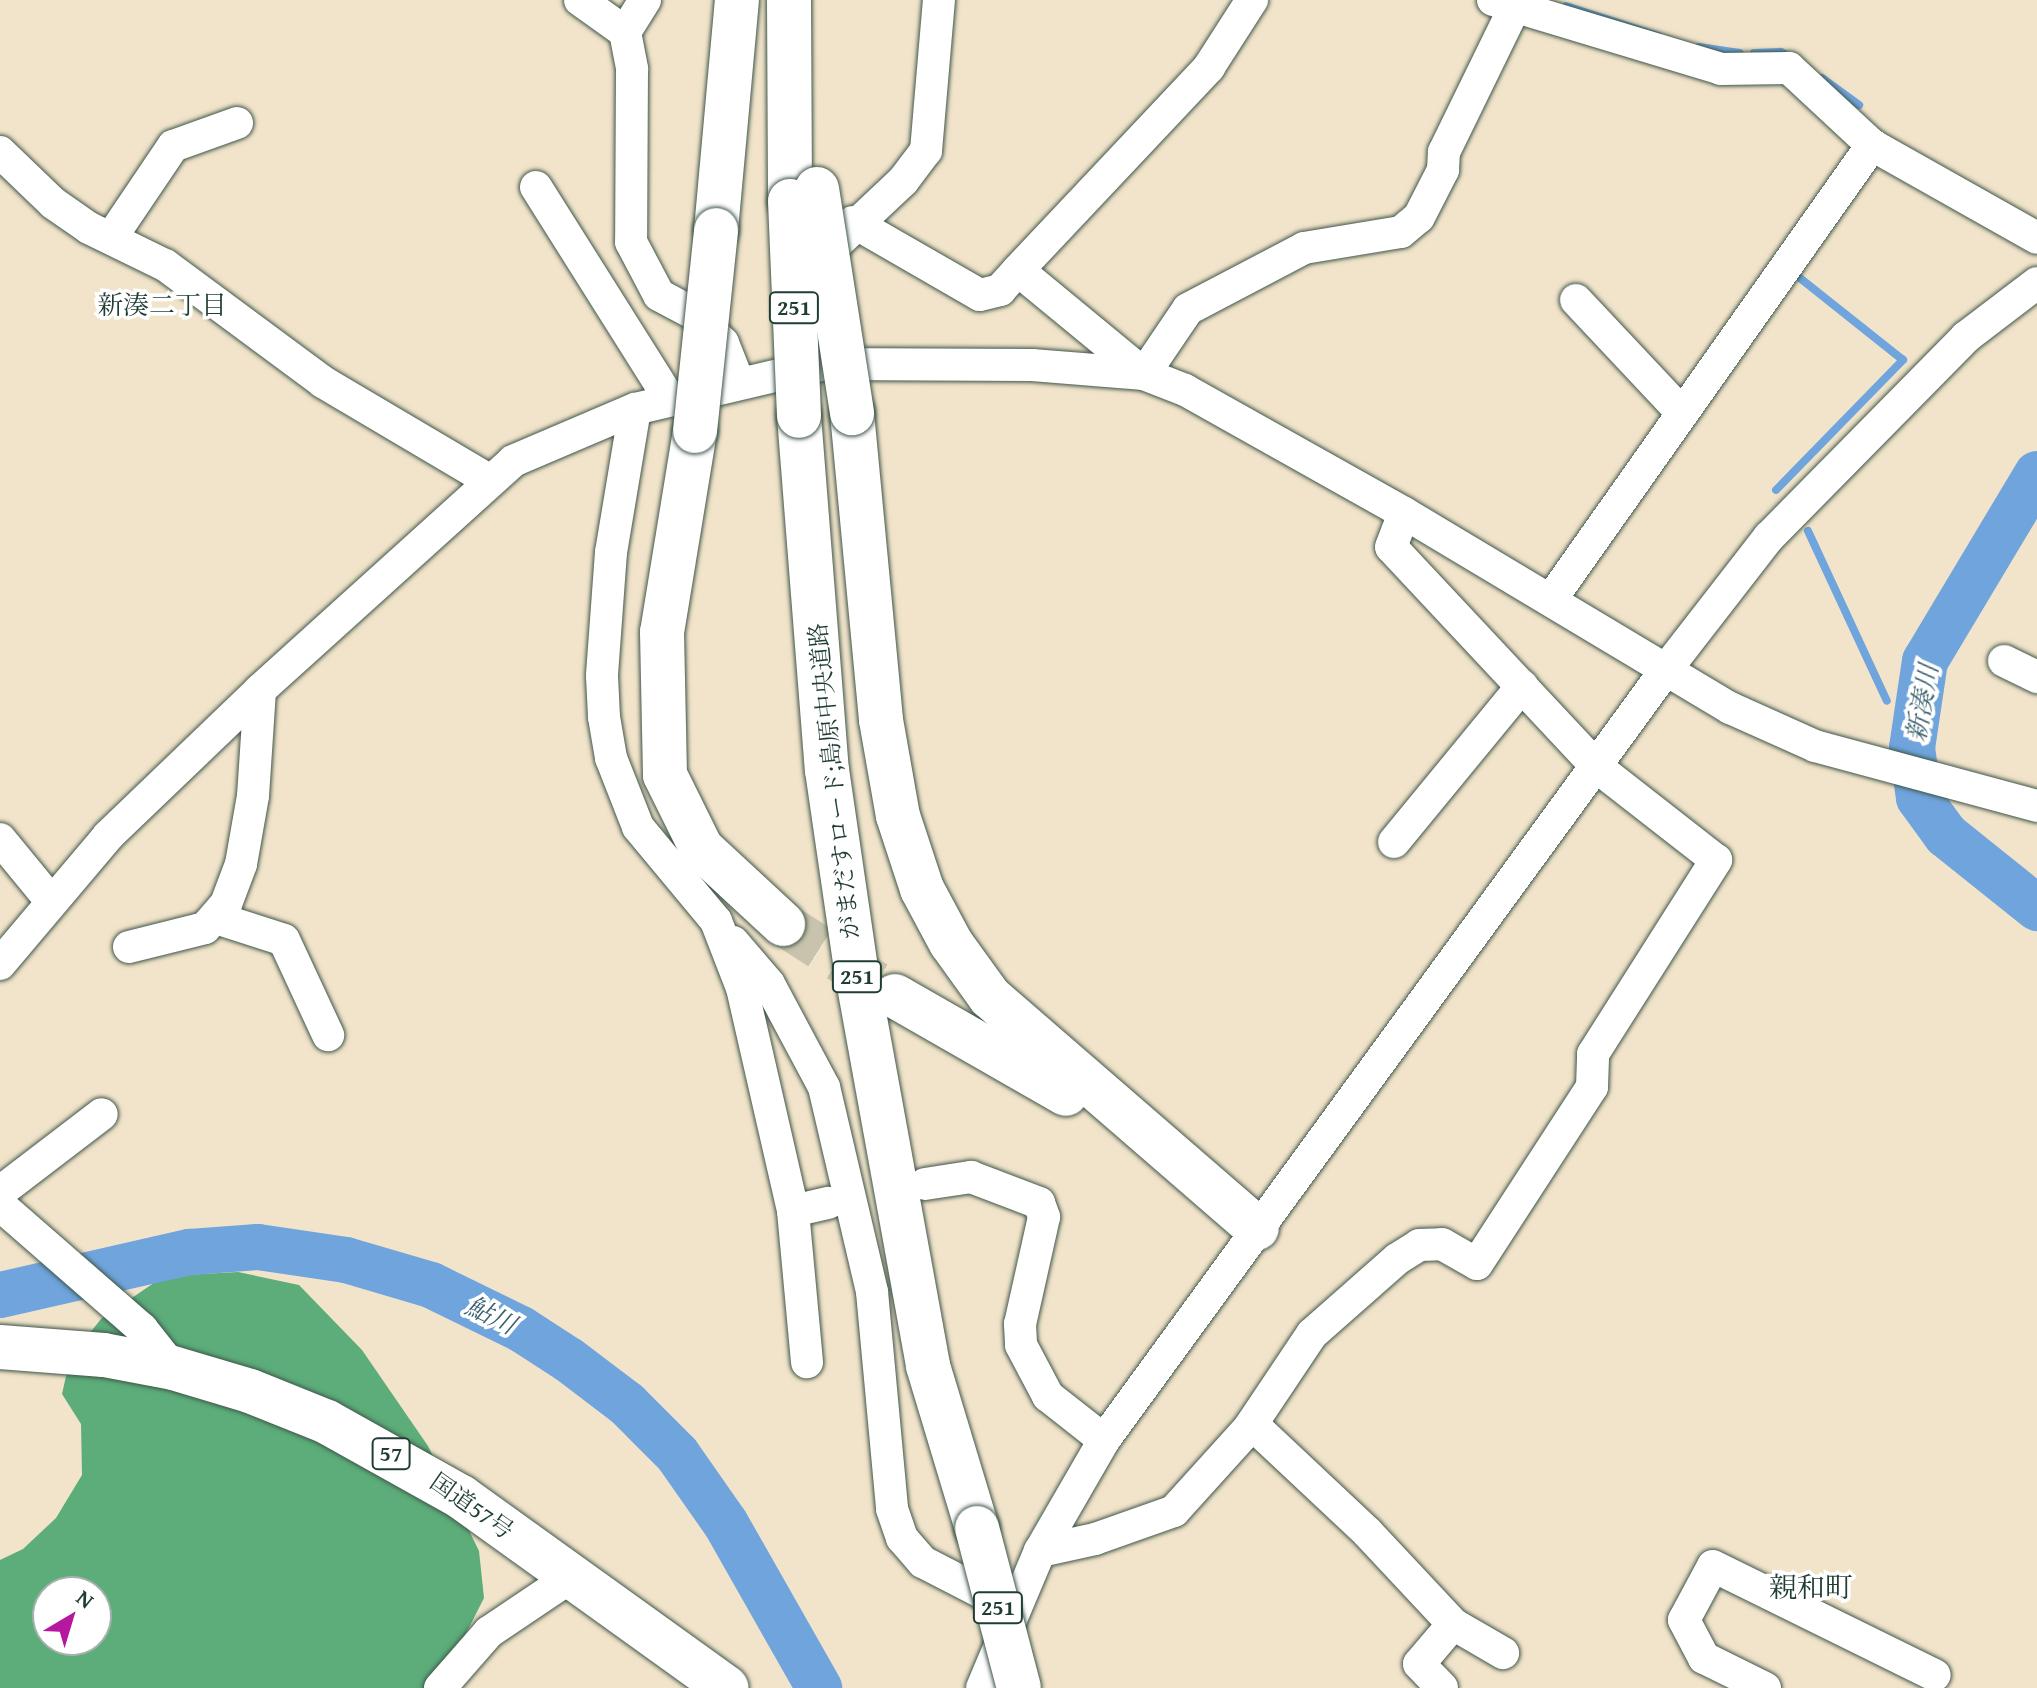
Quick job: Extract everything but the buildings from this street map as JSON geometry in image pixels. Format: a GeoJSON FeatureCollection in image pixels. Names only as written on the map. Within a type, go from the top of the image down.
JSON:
{"type":"FeatureCollection","features":[{"type":"Feature","properties":{"kind":"highway"},"geometry":{"type":"LineString","coordinates":[[737,0],[716,230],[683,416],[662,632],[665,775],[701,848],[783,924]]}},
{"type":"Feature","properties":{"kind":"highway","name":"がまだすロード;島原中央道路"},"geometry":{"type":"LineString","coordinates":[[788,19],[804,195],[799,416],[827,770],[858,984],[928,1366],[977,1528],[1019,1688]]}},
{"type":"Feature","properties":{"kind":"highway"},"geometry":{"type":"LineString","coordinates":[[804,195],[852,413],[881,720],[898,816],[922,889],[951,943],[990,997],[1257,1228]]}},
{"type":"Feature","properties":{"kind":"highway"},"geometry":{"type":"LineString","coordinates":[[895,996],[1045,1080],[1215,1193]]}},
{"type":"Feature","properties":{"kind":"highway","name":"国道57号"},"geometry":{"type":"LineString","coordinates":[[0,1347],[104,1355],[173,1368],[250,1391],[400,1459],[727,1688]]}},
{"type":"Feature","properties":{"kind":"street"},"geometry":{"type":"LineString","coordinates":[[580,0],[625,32]]}},
{"type":"Feature","properties":{"kind":"street"},"geometry":{"type":"LineString","coordinates":[[645,0],[625,32],[632,69],[631,242],[659,295],[694,314],[723,343],[738,381]]}},
{"type":"Feature","properties":{"kind":"street"},"geometry":{"type":"LineString","coordinates":[[826,364],[817,299],[819,260],[853,222],[903,181],[926,151],[939,0]]}},
{"type":"Feature","properties":{"kind":"street"},"geometry":{"type":"LineString","coordinates":[[853,222],[980,295],[1000,290],[1209,67],[1252,0]]}},
{"type":"Feature","properties":{"kind":"street"},"geometry":{"type":"LineString","coordinates":[[1144,374],[1188,309],[1304,248],[1401,232],[1419,217],[1443,170],[1444,152],[1509,2],[1721,69],[1789,68],[1872,145],[2037,238]]}},
{"type":"Feature","properties":{"kind":"street"},"geometry":{"type":"LineString","coordinates":[[111,238],[173,146],[237,123]]}},
{"type":"Feature","properties":{"kind":"street"},"geometry":{"type":"LineString","coordinates":[[1552,598],[1872,145]]}},
{"type":"Feature","properties":{"kind":"street"},"geometry":{"type":"LineString","coordinates":[[0,152],[53,203],[175,271],[323,382],[489,480]]}},
{"type":"Feature","properties":{"kind":"street"},"geometry":{"type":"LineString","coordinates":[[536,187],[683,416]]}},
{"type":"Feature","properties":{"kind":"street"},"geometry":{"type":"LineString","coordinates":[[1018,270],[1144,374]]}},
{"type":"Feature","properties":{"kind":"street"},"geometry":{"type":"LineString","coordinates":[[982,1688],[1013,1608],[1040,1551],[1104,1440],[1665,671],[1778,527],[1966,337],[2037,283]]}},
{"type":"Feature","properties":{"kind":"street"},"geometry":{"type":"LineString","coordinates":[[1576,300],[1682,413]]}},
{"type":"Feature","properties":{"kind":"street"},"geometry":{"type":"LineString","coordinates":[[0,964],[108,836],[260,690],[489,480],[536,447],[635,409],[683,416],[738,381],[826,364],[1032,365],[1144,374],[1185,390],[1404,513],[1552,598],[1665,671],[1730,708],[1815,746],[2037,806]]}},
{"type":"Feature","properties":{"kind":"street"},"geometry":{"type":"LineString","coordinates":[[635,409],[611,552],[604,717],[611,758],[638,827],[769,984],[824,1087],[872,1292],[892,1509],[902,1538],[923,1562],[1013,1608]]}},
{"type":"Feature","properties":{"kind":"street"},"geometry":{"type":"LineString","coordinates":[[1040,1551],[1095,1539],[1174,1511],[1252,1424],[1312,1334],[1397,1259],[1419,1245],[1442,1244],[1477,1264],[1592,1087],[1593,1054],[1716,860],[1597,767],[1391,547],[1404,513]]}},
{"type":"Feature","properties":{"kind":"street"},"geometry":{"type":"LineString","coordinates":[[2004,661],[2037,677]]}},
{"type":"Feature","properties":{"kind":"street"},"geometry":{"type":"LineString","coordinates":[[1394,842],[1522,686]]}},
{"type":"Feature","properties":{"kind":"street"},"geometry":{"type":"LineString","coordinates":[[129,947],[205,928],[216,918],[241,864],[253,796],[260,690]]}},
{"type":"Feature","properties":{"kind":"street"},"geometry":{"type":"LineString","coordinates":[[0,839],[51,901]]}},
{"type":"Feature","properties":{"kind":"street"},"geometry":{"type":"LineString","coordinates":[[216,918],[284,940],[328,1035]]}},
{"type":"Feature","properties":{"kind":"street"},"geometry":{"type":"LineString","coordinates":[[716,921],[742,988],[793,1211],[807,1362]]}},
{"type":"Feature","properties":{"kind":"street"},"geometry":{"type":"LineString","coordinates":[[0,1192],[102,1114]]}},
{"type":"Feature","properties":{"kind":"street"},"geometry":{"type":"LineString","coordinates":[[925,1184],[971,1177],[1039,1203],[1044,1217],[1020,1324],[1021,1345],[1048,1396],[1104,1440]]}},
{"type":"Feature","properties":{"kind":"street"},"geometry":{"type":"LineString","coordinates":[[793,1211],[828,1203]]}},
{"type":"Feature","properties":{"kind":"street"},"geometry":{"type":"LineString","coordinates":[[0,1205],[142,1329],[173,1368]]}},
{"type":"Feature","properties":{"kind":"street"},"geometry":{"type":"LineString","coordinates":[[1252,1424],[1367,1532],[1453,1624],[1503,1653]]}},
{"type":"Feature","properties":{"kind":"street"},"geometry":{"type":"LineString","coordinates":[[1765,1688],[1704,1658],[1684,1620],[1713,1566],[1937,1674]]}},
{"type":"Feature","properties":{"kind":"street"},"geometry":{"type":"LineString","coordinates":[[440,1688],[489,1632],[571,1577]]}},
{"type":"Feature","properties":{"kind":"street"},"geometry":{"type":"LineString","coordinates":[[1442,1688],[1419,1664],[1453,1624]]}},
{"type":"Feature","properties":{"kind":"green space"},"geometry":{"type":"Polygon","coordinates":[[[238,1272],[299,1285],[362,1350],[428,1446],[479,1551],[484,1598],[448,1669],[445,1688],[0,1688],[0,1560],[23,1549],[56,1518],[82,1475],[81,1424],[62,1394],[70,1358],[101,1319],[164,1276],[238,1272]]]}},
{"type":"Feature","properties":{"kind":"waterway"},"geometry":{"type":"LineString","coordinates":[[1566,6],[1658,36]]}},
{"type":"Feature","properties":{"kind":"waterway"},"geometry":{"type":"LineString","coordinates":[[1699,47],[1740,53]]}},
{"type":"Feature","properties":{"kind":"waterway"},"geometry":{"type":"LineString","coordinates":[[1754,53],[1781,52],[1791,57]]}},
{"type":"Feature","properties":{"kind":"waterway"},"geometry":{"type":"LineString","coordinates":[[1822,78],[1859,105]]}},
{"type":"Feature","properties":{"kind":"waterway"},"geometry":{"type":"LineString","coordinates":[[1776,490],[1903,360],[1800,278]]}},
{"type":"Feature","properties":{"kind":"waterway","name":"新湊川"},"geometry":{"type":"LineString","coordinates":[[2037,474],[1925,661],[1912,748],[1919,798],[1946,835],[2037,908]]}},
{"type":"Feature","properties":{"kind":"waterway"},"geometry":{"type":"LineString","coordinates":[[1808,531],[1887,701]]}},
{"type":"Feature","properties":{"kind":"waterway"},"geometry":{"type":"LineString","coordinates":[[1905,736],[1912,748]]}},
{"type":"Feature","properties":{"kind":"waterway","name":"鮎川"},"geometry":{"type":"LineString","coordinates":[[0,1295],[190,1252],[258,1247],[346,1260],[431,1285],[521,1329],[569,1360],[627,1404],[677,1454],[726,1524],[819,1688]]}},
{"type":"Feature","properties":{"kind":"tunnel"},"geometry":{"type":"LineString","coordinates":[[783,924],[883,988]]}},
{"type":"Feature","properties":{"kind":"district","name":"新湊二丁目"},"geometry":{"type":"Point","coordinates":[162,305]}},
{"type":"Feature","properties":{"kind":"district","name":"親和町"},"geometry":{"type":"Point","coordinates":[1811,1587]}}]}
